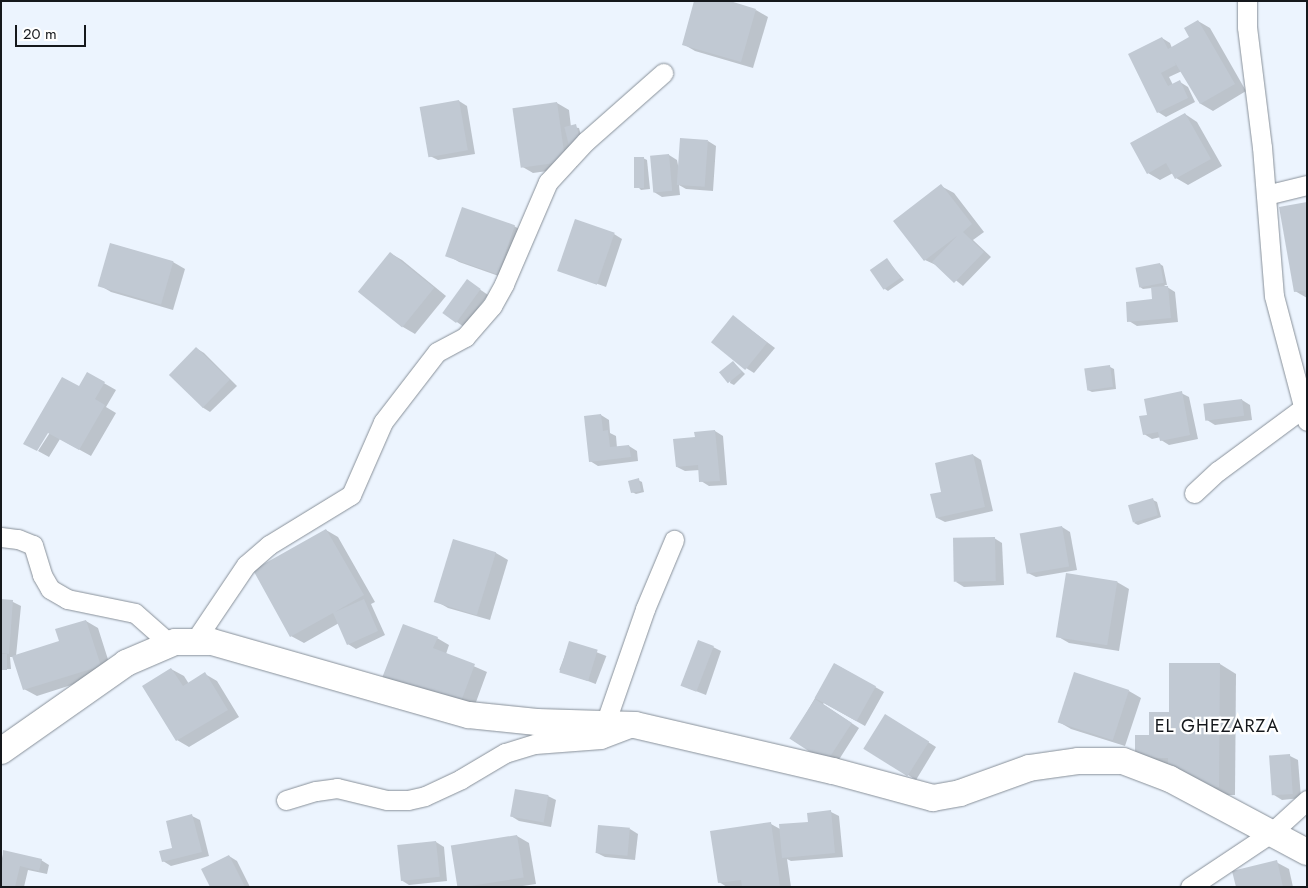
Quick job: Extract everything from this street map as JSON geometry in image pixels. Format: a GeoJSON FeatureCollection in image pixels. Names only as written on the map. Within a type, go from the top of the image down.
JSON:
{"type":"FeatureCollection","features":[{"type":"Feature","properties":{"kind":"street"},"geometry":{"type":"LineString","coordinates":[[1194,493],[1218,472],[1305,414],[1274,296],[1266,196],[1247,27],[1247,1]]}},
{"type":"Feature","properties":{"kind":"street"},"geometry":{"type":"LineString","coordinates":[[182,643],[246,565],[269,545],[351,495],[383,422],[437,352],[465,337],[492,306],[504,284],[548,182],[586,141],[663,73]]}},
{"type":"Feature","properties":{"kind":"street"},"geometry":{"type":"LineString","coordinates":[[1266,196],[1307,185]]}},
{"type":"Feature","properties":{"kind":"street"},"geometry":{"type":"LineString","coordinates":[[1,536],[18,539],[33,545],[42,575],[50,589],[67,599],[135,613],[182,643]]}},
{"type":"Feature","properties":{"kind":"street"},"geometry":{"type":"LineString","coordinates":[[605,724],[645,609],[674,540]]}},
{"type":"Feature","properties":{"kind":"street"},"geometry":{"type":"LineString","coordinates":[[1,751],[126,663],[182,643],[212,642],[469,715],[537,722],[635,726],[833,771],[933,798],[960,793],[1029,768],[1078,762],[1123,761],[1170,780],[1307,852]]}},
{"type":"Feature","properties":{"kind":"street"},"geometry":{"type":"LineString","coordinates":[[286,800],[316,791],[338,788],[387,800],[408,800],[425,796],[506,753],[535,744],[601,739],[635,726]]}},
{"type":"Feature","properties":{"kind":"street"},"geometry":{"type":"LineString","coordinates":[[1190,887],[1271,833],[1307,800]]}},
{"type":"Feature","properties":{"kind":"building"},"geometry":{"type":"Polygon","coordinates":[[[694,1],[730,1],[756,9],[741,62],[682,45],[694,1]]]}},
{"type":"Feature","properties":{"kind":"building"},"geometry":{"type":"Polygon","coordinates":[[[1198,20],[1235,84],[1200,104],[1174,61],[1176,65],[1161,73],[1168,86],[1180,80],[1188,98],[1157,113],[1128,54],[1162,37],[1168,49],[1189,37],[1184,28],[1198,20]]]}},
{"type":"Feature","properties":{"kind":"building"},"geometry":{"type":"Polygon","coordinates":[[[459,100],[468,150],[428,157],[420,107],[459,100]]]}},
{"type":"Feature","properties":{"kind":"building"},"geometry":{"type":"Polygon","coordinates":[[[557,102],[565,161],[521,168],[512,108],[557,102]]]}},
{"type":"Feature","properties":{"kind":"building"},"geometry":{"type":"Polygon","coordinates":[[[1185,113],[1211,159],[1175,179],[1166,163],[1147,174],[1130,143],[1185,113]]]}},
{"type":"Feature","properties":{"kind":"building"},"geometry":{"type":"Polygon","coordinates":[[[576,124],[582,148],[570,151],[564,127],[576,124]]]}},
{"type":"Feature","properties":{"kind":"building"},"geometry":{"type":"Polygon","coordinates":[[[680,138],[708,140],[705,187],[677,185],[680,138]]]}},
{"type":"Feature","properties":{"kind":"building"},"geometry":{"type":"Polygon","coordinates":[[[669,154],[672,191],[653,193],[650,156],[669,154]]]}},
{"type":"Feature","properties":{"kind":"building"},"geometry":{"type":"Polygon","coordinates":[[[634,157],[644,157],[644,188],[634,188],[634,157]]]}},
{"type":"Feature","properties":{"kind":"building"},"geometry":{"type":"Polygon","coordinates":[[[941,184],[972,224],[963,232],[984,252],[954,283],[932,262],[957,236],[924,261],[893,221],[941,184]]]}},
{"type":"Feature","properties":{"kind":"building"},"geometry":{"type":"Polygon","coordinates":[[[1307,202],[1307,290],[1294,292],[1279,207],[1307,202]]]}},
{"type":"Feature","properties":{"kind":"building"},"geometry":{"type":"Polygon","coordinates":[[[462,207],[515,225],[498,274],[445,256],[462,207]]]}},
{"type":"Feature","properties":{"kind":"building"},"geometry":{"type":"Polygon","coordinates":[[[575,219],[615,233],[597,285],[557,271],[575,219]]]}},
{"type":"Feature","properties":{"kind":"building"},"geometry":{"type":"Polygon","coordinates":[[[110,243],[173,261],[161,304],[98,286],[110,243]]]}},
{"type":"Feature","properties":{"kind":"building"},"geometry":{"type":"Polygon","coordinates":[[[390,252],[434,288],[402,328],[358,292],[390,252]]]}},
{"type":"Feature","properties":{"kind":"building"},"geometry":{"type":"Polygon","coordinates":[[[887,258],[901,278],[884,290],[870,270],[887,258]]]}},
{"type":"Feature","properties":{"kind":"building"},"geometry":{"type":"Polygon","coordinates":[[[1160,263],[1164,283],[1139,287],[1135,268],[1160,263]]]}},
{"type":"Feature","properties":{"kind":"building"},"geometry":{"type":"Polygon","coordinates":[[[467,279],[481,289],[456,323],[442,313],[467,279]]]}},
{"type":"Feature","properties":{"kind":"building"},"geometry":{"type":"Polygon","coordinates":[[[1168,286],[1171,318],[1127,322],[1126,302],[1152,299],[1151,287],[1168,286]]]}},
{"type":"Feature","properties":{"kind":"building"},"geometry":{"type":"Polygon","coordinates":[[[733,315],[767,343],[745,370],[711,342],[733,315]]]}},
{"type":"Feature","properties":{"kind":"building"},"geometry":{"type":"Polygon","coordinates":[[[196,347],[230,380],[203,408],[169,375],[196,347]]]}},
{"type":"Feature","properties":{"kind":"building"},"geometry":{"type":"Polygon","coordinates":[[[733,361],[742,372],[728,383],[719,372],[733,361]]]}},
{"type":"Feature","properties":{"kind":"building"},"geometry":{"type":"Polygon","coordinates":[[[1110,365],[1113,387],[1087,390],[1084,369],[1110,365]]]}},
{"type":"Feature","properties":{"kind":"building"},"geometry":{"type":"Polygon","coordinates":[[[87,372],[105,382],[95,399],[105,405],[79,450],[48,433],[37,451],[23,444],[62,377],[79,386],[87,372]]]}},
{"type":"Feature","properties":{"kind":"building"},"geometry":{"type":"Polygon","coordinates":[[[1182,391],[1190,435],[1160,441],[1158,432],[1143,435],[1139,416],[1147,415],[1144,399],[1182,391]]]}},
{"type":"Feature","properties":{"kind":"building"},"geometry":{"type":"Polygon","coordinates":[[[1242,399],[1244,416],[1205,421],[1203,404],[1242,399]]]}},
{"type":"Feature","properties":{"kind":"building"},"geometry":{"type":"Polygon","coordinates":[[[601,414],[603,431],[608,430],[610,447],[629,445],[631,457],[589,462],[584,416],[601,414]]]}},
{"type":"Feature","properties":{"kind":"building"},"geometry":{"type":"Polygon","coordinates":[[[715,430],[720,481],[699,482],[698,465],[676,467],[673,439],[695,437],[694,432],[715,430]]]}},
{"type":"Feature","properties":{"kind":"building"},"geometry":{"type":"Polygon","coordinates":[[[973,454],[985,507],[936,518],[930,494],[941,492],[935,463],[973,454]]]}},
{"type":"Feature","properties":{"kind":"building"},"geometry":{"type":"Polygon","coordinates":[[[639,478],[641,491],[631,493],[628,481],[639,478]]]}},
{"type":"Feature","properties":{"kind":"building"},"geometry":{"type":"Polygon","coordinates":[[[1153,498],[1158,515],[1133,522],[1128,505],[1153,498]]]}},
{"type":"Feature","properties":{"kind":"building"},"geometry":{"type":"Polygon","coordinates":[[[1062,526],[1069,566],[1027,574],[1020,533],[1062,526]]]}},
{"type":"Feature","properties":{"kind":"building"},"geometry":{"type":"Polygon","coordinates":[[[326,529],[364,595],[335,612],[364,599],[378,631],[347,645],[333,613],[290,637],[253,570],[326,529]]]}},
{"type":"Feature","properties":{"kind":"building"},"geometry":{"type":"Polygon","coordinates":[[[995,537],[996,581],[954,582],[953,538],[995,537]]]}},
{"type":"Feature","properties":{"kind":"building"},"geometry":{"type":"Polygon","coordinates":[[[453,539],[496,552],[477,615],[434,602],[453,539]]]}},
{"type":"Feature","properties":{"kind":"building"},"geometry":{"type":"Polygon","coordinates":[[[1066,573],[1117,581],[1107,645],[1056,637],[1066,573]]]}},
{"type":"Feature","properties":{"kind":"building"},"geometry":{"type":"Polygon","coordinates":[[[1,599],[13,600],[9,654],[1,653],[1,599]]]}},
{"type":"Feature","properties":{"kind":"building"},"geometry":{"type":"Polygon","coordinates":[[[86,620],[101,666],[23,690],[12,656],[59,641],[55,629],[86,620]]]}},
{"type":"Feature","properties":{"kind":"building"},"geometry":{"type":"Polygon","coordinates":[[[403,624],[438,637],[433,648],[475,664],[459,707],[382,678],[403,624]]]}},
{"type":"Feature","properties":{"kind":"building"},"geometry":{"type":"Polygon","coordinates":[[[698,640],[714,646],[696,692],[680,686],[698,640]]]}},
{"type":"Feature","properties":{"kind":"building"},"geometry":{"type":"Polygon","coordinates":[[[569,641],[598,650],[588,681],[559,673],[569,641]]]}},
{"type":"Feature","properties":{"kind":"building"},"geometry":{"type":"Polygon","coordinates":[[[1,654],[7,654],[7,670],[1,670],[1,654]]]}},
{"type":"Feature","properties":{"kind":"building"},"geometry":{"type":"Polygon","coordinates":[[[834,663],[876,686],[857,721],[815,698],[834,663]]]}},
{"type":"Feature","properties":{"kind":"building"},"geometry":{"type":"Polygon","coordinates":[[[1169,663],[1220,663],[1219,787],[1168,787],[1168,758],[1135,758],[1135,735],[1149,735],[1149,712],[1169,712],[1169,663]]]}},
{"type":"Feature","properties":{"kind":"building"},"geometry":{"type":"Polygon","coordinates":[[[171,668],[183,686],[205,672],[228,710],[176,741],[142,686],[171,668]]]}},
{"type":"Feature","properties":{"kind":"building"},"geometry":{"type":"Polygon","coordinates":[[[1074,672],[1129,690],[1113,740],[1058,722],[1074,672]]]}},
{"type":"Feature","properties":{"kind":"building"},"geometry":{"type":"Polygon","coordinates":[[[815,699],[852,723],[826,762],[789,738],[815,699]]]}},
{"type":"Feature","properties":{"kind":"building"},"geometry":{"type":"Polygon","coordinates":[[[885,714],[929,742],[907,776],[863,749],[885,714]]]}},
{"type":"Feature","properties":{"kind":"building"},"geometry":{"type":"Polygon","coordinates":[[[1290,754],[1293,794],[1272,795],[1269,755],[1290,754]]]}},
{"type":"Feature","properties":{"kind":"building"},"geometry":{"type":"Polygon","coordinates":[[[515,789],[548,795],[544,822],[510,817],[515,789]]]}},
{"type":"Feature","properties":{"kind":"building"},"geometry":{"type":"Polygon","coordinates":[[[831,810],[835,853],[782,858],[779,824],[808,822],[807,813],[831,810]]]}},
{"type":"Feature","properties":{"kind":"building"},"geometry":{"type":"Polygon","coordinates":[[[192,814],[202,852],[162,862],[159,851],[172,848],[166,821],[192,814]]]}},
{"type":"Feature","properties":{"kind":"building"},"geometry":{"type":"Polygon","coordinates":[[[771,822],[780,887],[742,887],[741,880],[718,883],[710,831],[771,822]]]}},
{"type":"Feature","properties":{"kind":"building"},"geometry":{"type":"Polygon","coordinates":[[[598,825],[630,828],[627,856],[596,853],[598,825]]]}},
{"type":"Feature","properties":{"kind":"building"},"geometry":{"type":"Polygon","coordinates":[[[517,835],[524,877],[457,887],[451,845],[517,835]]]}},
{"type":"Feature","properties":{"kind":"building"},"geometry":{"type":"Polygon","coordinates":[[[436,841],[440,877],[401,881],[397,845],[436,841]]]}},
{"type":"Feature","properties":{"kind":"building"},"geometry":{"type":"Polygon","coordinates":[[[3,850],[42,859],[39,871],[20,866],[15,887],[1,887],[3,850]]]}},
{"type":"Feature","properties":{"kind":"building"},"geometry":{"type":"Polygon","coordinates":[[[229,855],[245,887],[210,887],[201,869],[229,855]]]}},
{"type":"Feature","properties":{"kind":"building"},"geometry":{"type":"Polygon","coordinates":[[[1277,860],[1283,887],[1236,887],[1232,871],[1277,860]]]}},
{"type":"Feature","properties":{"kind":"district","name":"EL GHEZARZA"},"geometry":{"type":"Point","coordinates":[1217,726]}}]}
